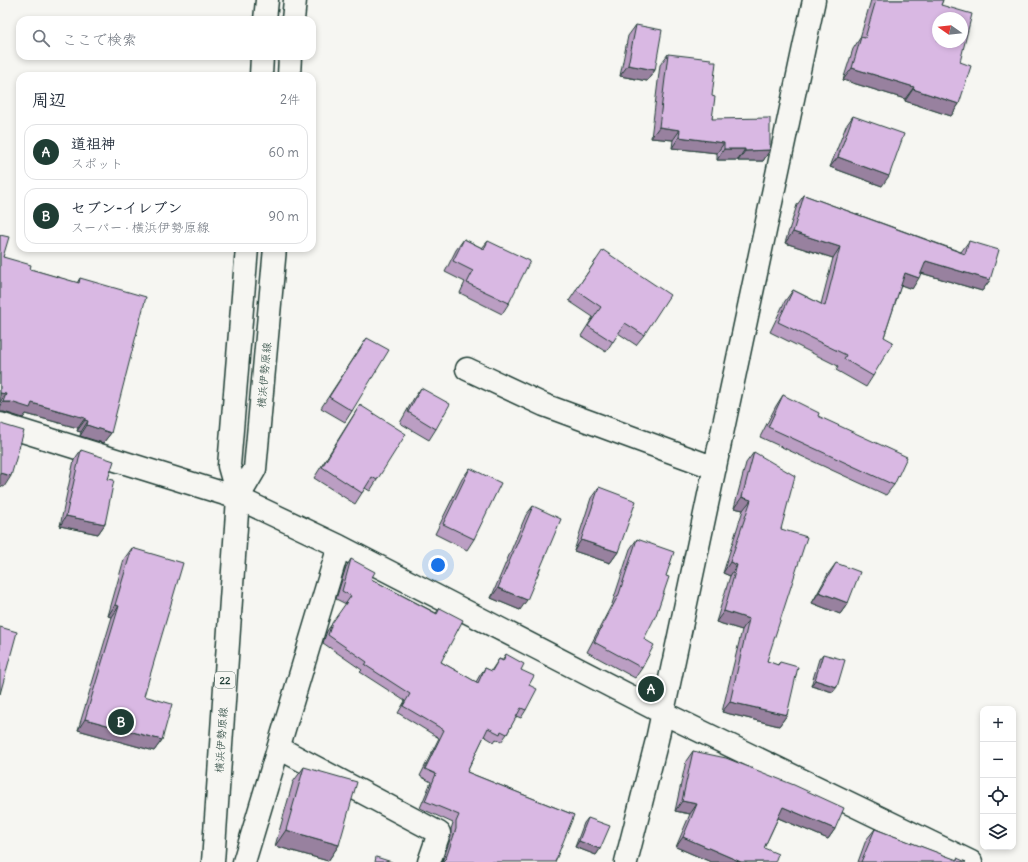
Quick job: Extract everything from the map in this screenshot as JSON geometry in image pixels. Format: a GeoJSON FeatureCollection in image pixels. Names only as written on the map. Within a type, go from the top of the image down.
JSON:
{"type":"FeatureCollection","features":[{"type":"Feature","properties":{"kind":"street"},"geometry":{"type":"LineString","coordinates":[[265,16],[266,0]]}},
{"type":"Feature","properties":{"kind":"street"},"geometry":{"type":"LineString","coordinates":[[293,16],[295,0]]}},
{"type":"Feature","properties":{"kind":"street"},"geometry":{"type":"LineString","coordinates":[[626,862],[663,713],[814,0]]}},
{"type":"Feature","properties":{"kind":"street"},"geometry":{"type":"LineString","coordinates":[[261,72],[262,60]]}},
{"type":"Feature","properties":{"kind":"street"},"geometry":{"type":"LineString","coordinates":[[289,72],[290,60]]}},
{"type":"Feature","properties":{"kind":"street","name":"横浜伊勢原線"},"geometry":{"type":"LineString","coordinates":[[213,862],[238,498],[229,466],[247,252]]}},
{"type":"Feature","properties":{"kind":"street","name":"横浜伊勢原線"},"geometry":{"type":"LineString","coordinates":[[238,498],[255,469],[275,252]]}},
{"type":"Feature","properties":{"kind":"street"},"geometry":{"type":"LineString","coordinates":[[467,369],[544,405],[715,468]]}},
{"type":"Feature","properties":{"kind":"street"},"geometry":{"type":"LineString","coordinates":[[0,424],[238,498],[339,546],[663,713],[971,862]]}},
{"type":"Feature","properties":{"kind":"street"},"geometry":{"type":"LineString","coordinates":[[244,862],[339,546]]}},
{"type":"Feature","properties":{"kind":"street"},"geometry":{"type":"LineString","coordinates":[[278,748],[439,833],[429,862]]}},
{"type":"Feature","properties":{"kind":"building"},"geometry":{"type":"Polygon","coordinates":[[[876,0],[943,0],[941,5],[965,12],[932,12],[932,48],[964,48],[960,62],[971,66],[959,104],[913,89],[914,87],[852,68],[861,37],[865,38],[876,0]]]}},
{"type":"Feature","properties":{"kind":"building"},"geometry":{"type":"Polygon","coordinates":[[[968,13],[972,14],[968,30],[968,13]]]}},
{"type":"Feature","properties":{"kind":"building"},"geometry":{"type":"Polygon","coordinates":[[[636,25],[662,30],[655,70],[628,65],[636,25]]]}},
{"type":"Feature","properties":{"kind":"building"},"geometry":{"type":"Polygon","coordinates":[[[668,54],[711,59],[711,62],[716,62],[712,96],[715,97],[712,119],[770,118],[770,150],[745,151],[745,149],[724,149],[724,143],[679,137],[680,130],[659,127],[668,54]]]}},
{"type":"Feature","properties":{"kind":"building"},"geometry":{"type":"Polygon","coordinates":[[[853,116],[904,134],[889,176],[838,157],[853,116]]]}},
{"type":"Feature","properties":{"kind":"building"},"geometry":{"type":"Polygon","coordinates":[[[804,195],[965,254],[969,241],[999,250],[990,280],[926,261],[919,278],[905,273],[884,337],[893,342],[873,376],[844,359],[846,355],[778,322],[793,290],[825,306],[840,247],[793,232],[804,195]]]}},
{"type":"Feature","properties":{"kind":"building"},"geometry":{"type":"Polygon","coordinates":[[[0,235],[9,237],[3,257],[31,265],[30,269],[79,283],[80,278],[146,297],[111,433],[87,425],[88,421],[85,420],[85,418],[32,403],[30,408],[11,402],[3,402],[6,394],[0,393],[0,235]]]}},
{"type":"Feature","properties":{"kind":"building"},"geometry":{"type":"Polygon","coordinates":[[[464,239],[484,249],[488,241],[530,261],[509,303],[467,283],[473,271],[453,261],[464,239]]]}},
{"type":"Feature","properties":{"kind":"building"},"geometry":{"type":"Polygon","coordinates":[[[603,250],[670,295],[644,335],[625,323],[613,342],[588,326],[601,307],[576,290],[603,250]]]}},
{"type":"Feature","properties":{"kind":"building"},"geometry":{"type":"Polygon","coordinates":[[[367,338],[389,350],[352,411],[329,397],[367,338]]]}},
{"type":"Feature","properties":{"kind":"building"},"geometry":{"type":"Polygon","coordinates":[[[421,388],[450,404],[436,429],[408,412],[421,388]]]}},
{"type":"Feature","properties":{"kind":"building"},"geometry":{"type":"Polygon","coordinates":[[[783,395],[819,413],[818,416],[907,457],[894,485],[768,427],[783,395]]]}},
{"type":"Feature","properties":{"kind":"building"},"geometry":{"type":"Polygon","coordinates":[[[360,405],[406,434],[377,480],[372,477],[362,493],[322,467],[360,405]]]}},
{"type":"Feature","properties":{"kind":"building"},"geometry":{"type":"Polygon","coordinates":[[[0,423],[24,431],[11,476],[0,473],[0,423]]]}},
{"type":"Feature","properties":{"kind":"building"},"geometry":{"type":"Polygon","coordinates":[[[81,450],[114,461],[108,479],[114,480],[105,524],[66,516],[81,450]]]}},
{"type":"Feature","properties":{"kind":"building"},"geometry":{"type":"Polygon","coordinates":[[[754,452],[795,476],[781,529],[807,537],[767,661],[778,665],[780,662],[798,667],[787,715],[730,702],[749,619],[724,611],[737,565],[730,562],[751,500],[742,497],[754,452]]]}},
{"type":"Feature","properties":{"kind":"building"},"geometry":{"type":"Polygon","coordinates":[[[470,468],[501,483],[474,539],[443,524],[470,468]]]}},
{"type":"Feature","properties":{"kind":"building"},"geometry":{"type":"Polygon","coordinates":[[[599,487],[636,501],[618,552],[581,540],[599,487]]]}},
{"type":"Feature","properties":{"kind":"building"},"geometry":{"type":"Polygon","coordinates":[[[533,506],[561,519],[527,600],[498,588],[533,506]]]}},
{"type":"Feature","properties":{"kind":"building"},"geometry":{"type":"Polygon","coordinates":[[[637,539],[674,552],[666,576],[669,577],[656,615],[644,639],[654,645],[642,668],[594,642],[619,594],[637,539]]]}},
{"type":"Feature","properties":{"kind":"building"},"geometry":{"type":"Polygon","coordinates":[[[132,548],[183,563],[144,696],[172,704],[162,740],[85,719],[119,606],[115,605],[132,548]]]}},
{"type":"Feature","properties":{"kind":"building"},"geometry":{"type":"Polygon","coordinates":[[[351,559],[375,572],[371,579],[437,614],[440,608],[463,620],[441,662],[478,683],[485,668],[492,671],[499,659],[503,661],[506,654],[524,664],[521,670],[534,676],[529,685],[537,689],[526,710],[521,708],[507,734],[501,731],[500,734],[488,728],[467,772],[574,815],[555,862],[442,862],[446,858],[459,815],[425,801],[436,774],[425,769],[444,730],[403,706],[410,694],[365,665],[367,662],[328,635],[332,623],[351,596],[342,591],[351,559]]]}},
{"type":"Feature","properties":{"kind":"building"},"geometry":{"type":"Polygon","coordinates":[[[836,563],[860,572],[848,603],[819,592],[836,563]]]}},
{"type":"Feature","properties":{"kind":"building"},"geometry":{"type":"Polygon","coordinates":[[[0,627],[17,632],[0,694],[0,627]]]}},
{"type":"Feature","properties":{"kind":"building"},"geometry":{"type":"Polygon","coordinates":[[[823,654],[845,660],[837,687],[815,680],[823,654]]]}},
{"type":"Feature","properties":{"kind":"building"},"geometry":{"type":"Polygon","coordinates":[[[693,751],[726,758],[794,785],[844,808],[835,829],[783,807],[764,848],[778,854],[775,862],[741,862],[683,837],[697,804],[682,801],[693,751]]]}},
{"type":"Feature","properties":{"kind":"building"},"geometry":{"type":"Polygon","coordinates":[[[304,767],[357,782],[339,845],[286,830],[304,767]]]}},
{"type":"Feature","properties":{"kind":"building"},"geometry":{"type":"Polygon","coordinates":[[[588,818],[610,826],[600,849],[579,841],[588,818]]]}},
{"type":"Feature","properties":{"kind":"building"},"geometry":{"type":"Polygon","coordinates":[[[875,829],[957,860],[957,858],[966,862],[861,862],[875,829]]]}},
{"type":"Feature","properties":{"kind":"building"},"geometry":{"type":"Polygon","coordinates":[[[376,857],[392,862],[375,862],[376,857]]]}},
{"type":"Feature","properties":{"kind":"place","name":"道祖神"},"geometry":{"type":"Point","coordinates":[651,689]}},
{"type":"Feature","properties":{"kind":"place","name":"セブン-イレブン"},"geometry":{"type":"Point","coordinates":[121,722]}}]}
